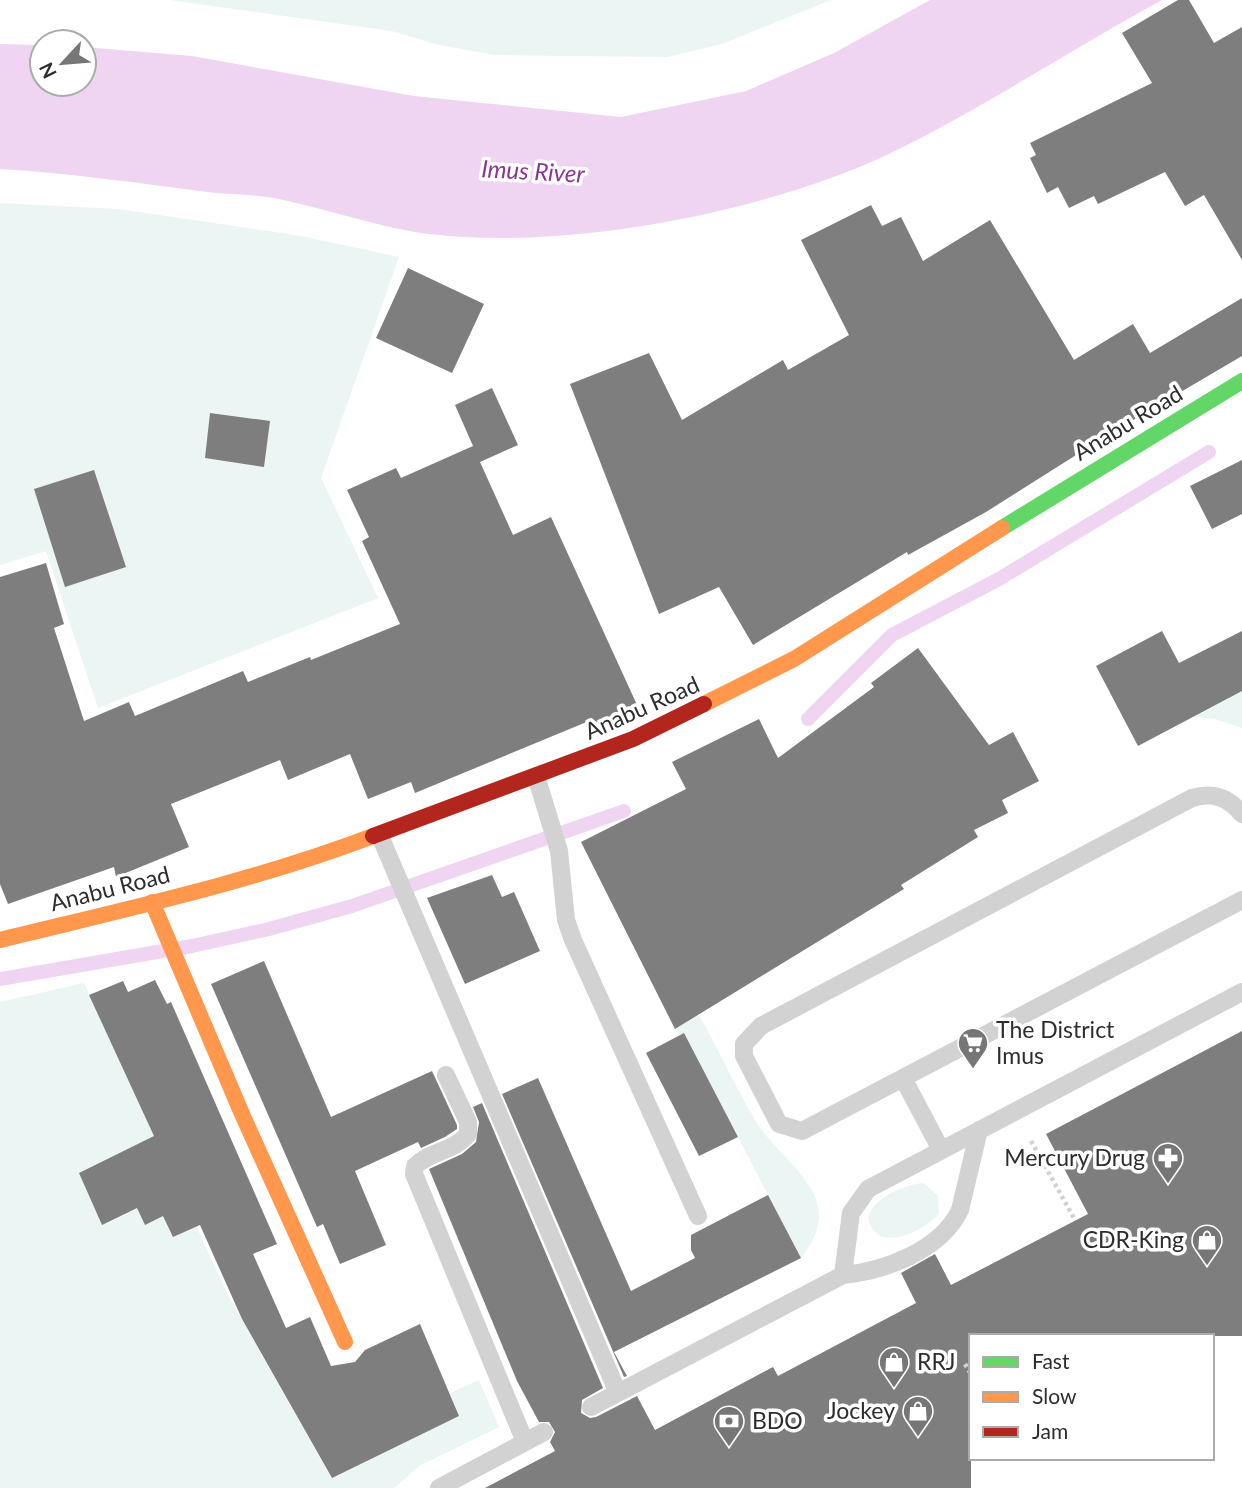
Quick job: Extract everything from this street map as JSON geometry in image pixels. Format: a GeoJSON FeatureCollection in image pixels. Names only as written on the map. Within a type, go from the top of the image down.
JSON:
{"type":"FeatureCollection","features":[{"type":"Feature","properties":{"kind":"street","name":"Anabu Road"},"geometry":{"type":"LineString","coordinates":[[0,940],[259,875],[380,836],[633,739],[794,659],[950,564],[1123,451],[1242,381]]}},
{"type":"Feature","properties":{"kind":"street"},"geometry":{"type":"LineString","coordinates":[[152,902],[345,1342]]}},
{"type":"Feature","properties":{"kind":"lane"},"geometry":{"type":"LineString","coordinates":[[536,776],[559,851],[566,920],[573,940],[698,1216]]}},
{"type":"Feature","properties":{"kind":"lane"},"geometry":{"type":"LineString","coordinates":[[1242,814],[1227,800],[1218,796],[1192,798],[761,1026],[744,1044],[748,1068],[779,1124],[789,1130],[802,1131],[1242,900]]}},
{"type":"Feature","properties":{"kind":"lane"},"geometry":{"type":"LineString","coordinates":[[380,836],[618,1393]]}},
{"type":"Feature","properties":{"kind":"lane"},"geometry":{"type":"LineString","coordinates":[[843,1275],[850,1221],[858,1199],[881,1181],[1242,992]]}},
{"type":"Feature","properties":{"kind":"lane"},"geometry":{"type":"LineString","coordinates":[[446,1074],[468,1122],[468,1134],[458,1143],[426,1157],[415,1167],[414,1174],[525,1442]]}},
{"type":"Feature","properties":{"kind":"lane"},"geometry":{"type":"LineString","coordinates":[[903,1078],[941,1150]]}},
{"type":"Feature","properties":{"kind":"lane"},"geometry":{"type":"LineString","coordinates":[[591,1407],[843,1275],[866,1273],[887,1266],[929,1245],[947,1230],[960,1210],[979,1130]]}},
{"type":"Feature","properties":{"kind":"lane"},"geometry":{"type":"LineString","coordinates":[[439,1488],[544,1432]]}},
{"type":"Feature","properties":{"kind":"path"},"geometry":{"type":"LineString","coordinates":[[1015,1110],[1074,1220]]}},
{"type":"Feature","properties":{"kind":"path"},"geometry":{"type":"LineString","coordinates":[[965,1364],[969,1371]]}},
{"type":"Feature","properties":{"kind":"shaded area"},"geometry":{"type":"Polygon","coordinates":[[[170,0],[831,0],[722,44],[667,57],[495,55],[439,45],[392,31],[170,0]]]}},
{"type":"Feature","properties":{"kind":"shaded area"},"geometry":{"type":"Polygon","coordinates":[[[0,203],[118,209],[301,236],[399,257],[321,478],[378,598],[98,708],[46,551],[0,565],[0,203]]]}},
{"type":"Feature","properties":{"kind":"shaded area"},"geometry":{"type":"Polygon","coordinates":[[[1242,691],[1242,728],[1215,719],[1194,717],[1242,691]]]}},
{"type":"Feature","properties":{"kind":"shaded area"},"geometry":{"type":"Polygon","coordinates":[[[84,983],[228,1295],[331,1477],[459,1416],[450,1393],[479,1380],[499,1427],[419,1466],[394,1488],[0,1488],[0,1002],[84,983]]]}},
{"type":"Feature","properties":{"kind":"shaded area"},"geometry":{"type":"Polygon","coordinates":[[[699,1015],[757,1123],[797,1169],[816,1200],[819,1217],[814,1236],[801,1258],[693,1051],[675,1029],[699,1015]]]}},
{"type":"Feature","properties":{"kind":"shaded area"},"geometry":{"type":"Polygon","coordinates":[[[924,1183],[938,1196],[939,1214],[911,1233],[900,1237],[880,1236],[868,1218],[876,1204],[899,1189],[924,1183]]]}},
{"type":"Feature","properties":{"kind":"water","name":"Imus River"},"geometry":{"type":"Polygon","coordinates":[[[930,0],[1162,0],[895,151],[845,173],[789,192],[729,209],[667,222],[542,237],[484,238],[429,234],[266,197],[0,169],[0,44],[28,45],[28,98],[98,98],[98,48],[192,56],[414,96],[621,117],[746,91],[834,53],[930,0]]]}},
{"type":"Feature","properties":{"kind":"building"},"geometry":{"type":"Polygon","coordinates":[[[1178,0],[1189,0],[1214,43],[1242,27],[1242,260],[1204,195],[1185,206],[1165,172],[1098,204],[1094,196],[1069,208],[1058,187],[1047,193],[1030,158],[1036,155],[1030,143],[1152,83],[1122,33],[1178,0]]]}},
{"type":"Feature","properties":{"kind":"building"},"geometry":{"type":"Polygon","coordinates":[[[871,205],[882,226],[901,217],[923,261],[990,220],[1074,360],[1133,324],[1150,353],[1242,298],[1242,356],[1111,433],[986,512],[908,555],[907,552],[753,645],[719,587],[659,614],[570,384],[649,353],[682,420],[783,360],[788,370],[849,335],[801,240],[871,205]]]}},
{"type":"Feature","properties":{"kind":"building"},"geometry":{"type":"Polygon","coordinates":[[[408,268],[484,304],[452,373],[376,338],[408,268]]]}},
{"type":"Feature","properties":{"kind":"building"},"geometry":{"type":"Polygon","coordinates":[[[492,388],[518,445],[480,462],[513,535],[551,517],[638,707],[592,728],[589,721],[415,793],[411,782],[368,799],[350,754],[288,780],[280,760],[171,804],[189,847],[116,877],[114,867],[8,904],[0,884],[0,577],[46,563],[64,624],[54,628],[84,721],[129,702],[135,716],[243,671],[248,682],[310,657],[311,660],[400,624],[362,541],[369,537],[347,490],[396,468],[401,478],[473,446],[455,405],[492,388]]]}},
{"type":"Feature","properties":{"kind":"building"},"geometry":{"type":"Polygon","coordinates":[[[210,413],[270,421],[264,467],[205,458],[210,413]]]}},
{"type":"Feature","properties":{"kind":"building"},"geometry":{"type":"Polygon","coordinates":[[[1242,460],[1242,514],[1212,529],[1190,486],[1242,460]]]}},
{"type":"Feature","properties":{"kind":"building"},"geometry":{"type":"Polygon","coordinates":[[[94,470],[126,567],[65,587],[34,489],[94,470]]]}},
{"type":"Feature","properties":{"kind":"building"},"geometry":{"type":"Polygon","coordinates":[[[1162,631],[1179,663],[1242,631],[1242,691],[1138,746],[1096,666],[1162,631]]]}},
{"type":"Feature","properties":{"kind":"building"},"geometry":{"type":"Polygon","coordinates":[[[918,648],[989,745],[1013,732],[1039,781],[1002,800],[1008,813],[974,830],[978,837],[901,885],[904,889],[675,1029],[581,842],[686,789],[672,762],[759,719],[778,758],[874,687],[871,683],[918,648]]]}},
{"type":"Feature","properties":{"kind":"building"},"geometry":{"type":"Polygon","coordinates":[[[492,875],[502,897],[514,892],[540,951],[465,984],[427,898],[492,875]]]}},
{"type":"Feature","properties":{"kind":"building"},"geometry":{"type":"Polygon","coordinates":[[[264,961],[331,1117],[432,1071],[457,1125],[457,1129],[445,1137],[421,1148],[418,1142],[355,1171],[386,1245],[340,1264],[323,1224],[317,1227],[211,984],[264,961]]]}},
{"type":"Feature","properties":{"kind":"building"},"geometry":{"type":"Polygon","coordinates":[[[155,980],[167,1004],[171,1002],[277,1244],[253,1254],[286,1328],[310,1317],[331,1366],[355,1362],[365,1350],[420,1324],[459,1416],[332,1478],[242,1319],[200,1225],[173,1237],[163,1216],[145,1225],[137,1208],[102,1225],[79,1173],[154,1136],[89,995],[123,981],[128,992],[155,980]]]}},
{"type":"Feature","properties":{"kind":"building"},"geometry":{"type":"Polygon","coordinates":[[[1242,1031],[1242,1336],[969,1334],[971,1488],[485,1488],[555,1451],[550,1442],[555,1432],[549,1422],[539,1422],[517,1381],[429,1169],[462,1154],[476,1142],[479,1122],[473,1107],[482,1103],[603,1388],[582,1400],[581,1413],[590,1418],[596,1417],[637,1396],[655,1430],[773,1367],[778,1376],[916,1303],[901,1273],[935,1254],[951,1285],[1088,1214],[1046,1134],[1242,1031]]]}},
{"type":"Feature","properties":{"kind":"building"},"geometry":{"type":"Polygon","coordinates":[[[684,1033],[738,1137],[699,1156],[646,1053],[684,1033]]]}},
{"type":"Feature","properties":{"kind":"building"},"geometry":{"type":"Polygon","coordinates":[[[538,1078],[631,1291],[695,1258],[691,1250],[691,1235],[768,1195],[801,1258],[614,1352],[627,1376],[624,1377],[502,1094],[538,1078]]]}},
{"type":"Feature","properties":{"kind":"waterway"},"geometry":{"type":"LineString","coordinates":[[808,719],[892,635],[999,579],[1209,452]]}},
{"type":"Feature","properties":{"kind":"waterway"},"geometry":{"type":"LineString","coordinates":[[0,979],[192,946],[269,929],[352,906],[624,811]]}},
{"type":"Feature","properties":{"kind":"traffic: fast"},"geometry":{"type":"LineString","coordinates":[[1002,528],[1242,381]]}},
{"type":"Feature","properties":{"kind":"traffic: slow"},"geometry":{"type":"LineString","coordinates":[[704,704],[794,659],[1002,528]]}},
{"type":"Feature","properties":{"kind":"traffic: slow"},"geometry":{"type":"LineString","coordinates":[[0,940],[235,881],[373,836]]}},
{"type":"Feature","properties":{"kind":"traffic: slow"},"geometry":{"type":"LineString","coordinates":[[152,902],[242,1114],[345,1342]]}},
{"type":"Feature","properties":{"kind":"traffic: jam"},"geometry":{"type":"LineString","coordinates":[[373,836],[633,739],[704,704]]}},
{"type":"Feature","properties":{"kind":"place","name":"The District Imus"},"geometry":{"type":"Point","coordinates":[973,1070]}},
{"type":"Feature","properties":{"kind":"place","name":"Mercury Drug"},"geometry":{"type":"Point","coordinates":[1168,1185]}},
{"type":"Feature","properties":{"kind":"place","name":"CDR-King"},"geometry":{"type":"Point","coordinates":[1207,1267]}},
{"type":"Feature","properties":{"kind":"place","name":"RRJ"},"geometry":{"type":"Point","coordinates":[894,1389]}},
{"type":"Feature","properties":{"kind":"place","name":"Jockey"},"geometry":{"type":"Point","coordinates":[918,1438]}},
{"type":"Feature","properties":{"kind":"place","name":"BDO"},"geometry":{"type":"Point","coordinates":[729,1448]}}]}
